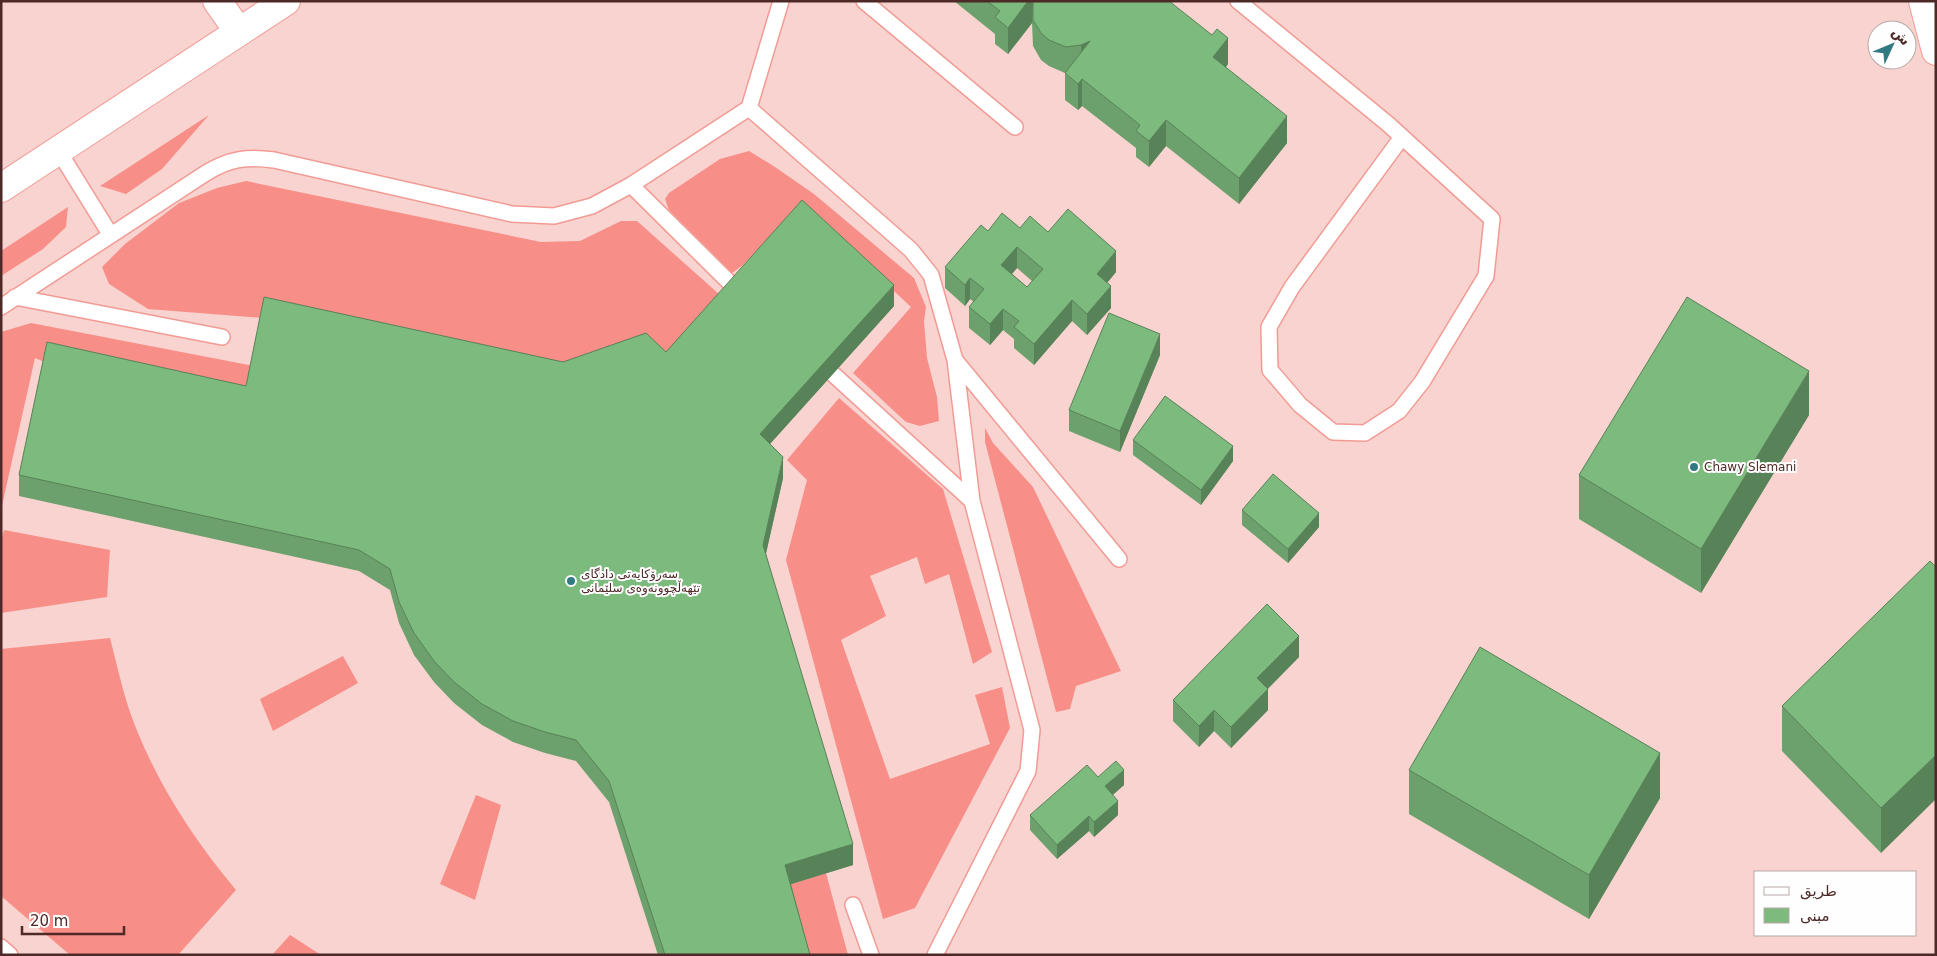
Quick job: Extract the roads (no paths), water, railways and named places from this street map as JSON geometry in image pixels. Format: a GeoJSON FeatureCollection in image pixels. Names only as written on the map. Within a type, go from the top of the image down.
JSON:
{"type":"FeatureCollection","features":[{"type":"Feature","properties":{"kind":"street"},"geometry":{"type":"LineString","coordinates":[[217,1],[239,32]]}},
{"type":"Feature","properties":{"kind":"street"},"geometry":{"type":"LineString","coordinates":[[1,188],[286,1]]}},
{"type":"Feature","properties":{"kind":"street"},"geometry":{"type":"LineString","coordinates":[[1923,1],[1936,51]]}},
{"type":"Feature","properties":{"kind":"lane"},"geometry":{"type":"LineString","coordinates":[[1,306],[220,164],[249,157],[280,161],[512,214],[554,216],[592,206],[631,185],[749,108],[781,1]]}},
{"type":"Feature","properties":{"kind":"lane"},"geometry":{"type":"LineString","coordinates":[[864,1],[1015,127]]}},
{"type":"Feature","properties":{"kind":"lane"},"geometry":{"type":"LineString","coordinates":[[1238,1],[1402,136],[1492,219],[1486,276],[1422,382],[1399,411],[1365,433],[1333,432],[1300,405],[1270,370],[1270,327],[1292,288],[1402,136]]}},
{"type":"Feature","properties":{"kind":"lane"},"geometry":{"type":"LineString","coordinates":[[749,108],[916,256],[932,275],[955,360],[972,501],[1032,730],[1028,771],[935,955]]}},
{"type":"Feature","properties":{"kind":"lane"},"geometry":{"type":"LineString","coordinates":[[58,150],[110,234]]}},
{"type":"Feature","properties":{"kind":"lane"},"geometry":{"type":"LineString","coordinates":[[631,185],[739,292]]}},
{"type":"Feature","properties":{"kind":"lane"},"geometry":{"type":"LineString","coordinates":[[15,298],[222,337]]}},
{"type":"Feature","properties":{"kind":"lane"},"geometry":{"type":"LineString","coordinates":[[955,360],[1119,559]]}},
{"type":"Feature","properties":{"kind":"lane"},"geometry":{"type":"LineString","coordinates":[[833,374],[972,501]]}},
{"type":"Feature","properties":{"kind":"lane"},"geometry":{"type":"LineString","coordinates":[[853,905],[871,955]]}},
{"type":"Feature","properties":{"kind":"lane"},"geometry":{"type":"LineString","coordinates":[[1,947],[10,955]]}},
{"type":"Feature","properties":{"kind":"place","name":"Chawy Slemani"},"geometry":{"type":"Point","coordinates":[1694,467]}},
{"type":"Feature","properties":{"kind":"place","name":"سەرۆکایەتی دادگای تێهەڵچوونەوەی سلێمانی"},"geometry":{"type":"Point","coordinates":[571,581]}}]}
